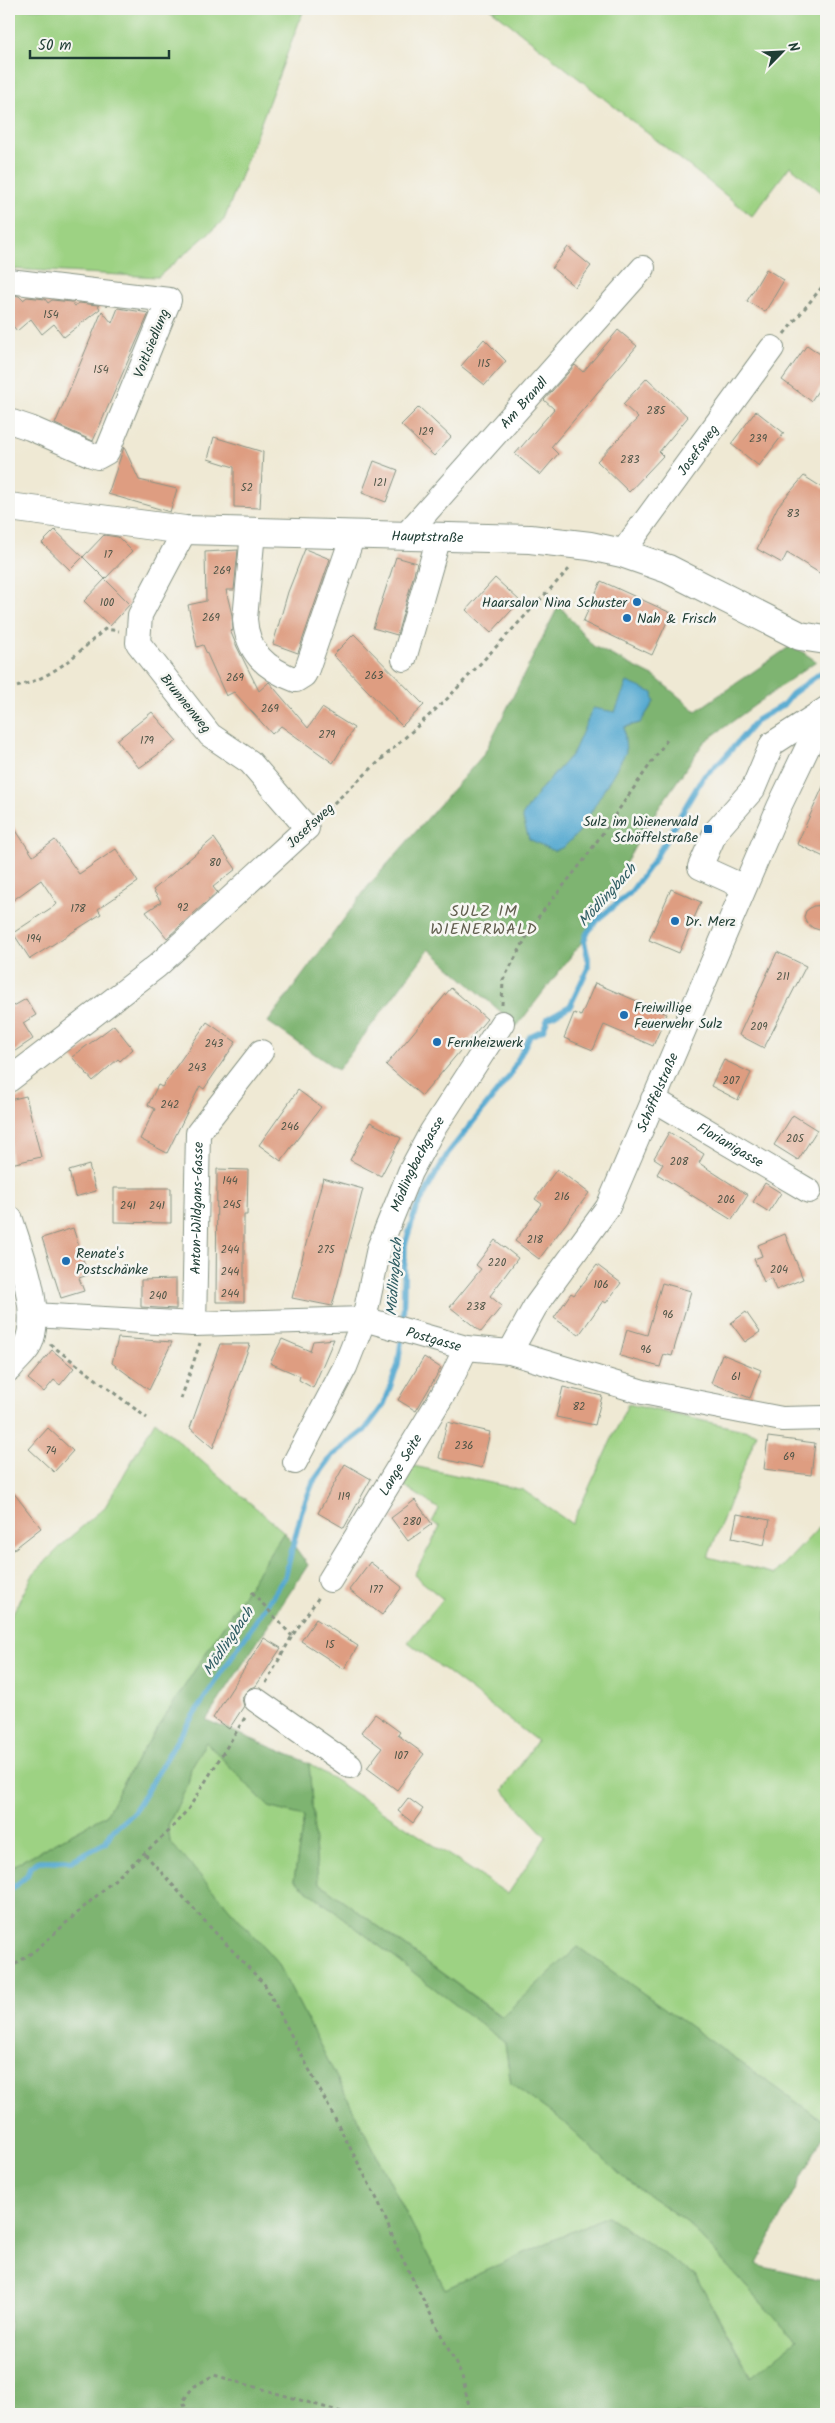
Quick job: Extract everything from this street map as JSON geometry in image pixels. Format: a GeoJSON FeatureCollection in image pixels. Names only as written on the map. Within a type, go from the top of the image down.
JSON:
{"type":"FeatureCollection","features":[{"type":"Feature","properties":{"kind":"main road","name":"Hauptstraße"},"geometry":{"type":"LineString","coordinates":[[9,507],[185,530],[530,538],[590,546],[622,553],[668,568],[800,636],[826,640]]}},
{"type":"Feature","properties":{"kind":"main road"},"geometry":{"type":"LineString","coordinates":[[9,1220],[26,1278],[32,1322],[27,1346],[9,1367]]}},
{"type":"Feature","properties":{"kind":"street","name":"Am Brandl"},"geometry":{"type":"LineString","coordinates":[[404,536],[642,268]]}},
{"type":"Feature","properties":{"kind":"street","name":"Voitlsiedlung"},"geometry":{"type":"LineString","coordinates":[[9,281],[169,300],[107,452],[98,456],[92,455],[9,421]]}},
{"type":"Feature","properties":{"kind":"street","name":"Josefsweg"},"geometry":{"type":"LineString","coordinates":[[622,553],[772,348]]}},
{"type":"Feature","properties":{"kind":"street"},"geometry":{"type":"LineString","coordinates":[[139,635],[140,615],[185,530]]}},
{"type":"Feature","properties":{"kind":"street"},"geometry":{"type":"LineString","coordinates":[[253,532],[245,619],[246,631],[267,666],[296,680],[304,676],[307,669],[353,535]]}},
{"type":"Feature","properties":{"kind":"street"},"geometry":{"type":"LineString","coordinates":[[404,659],[439,537]]}},
{"type":"Feature","properties":{"kind":"street","name":"Brunnenweg"},"geometry":{"type":"LineString","coordinates":[[139,635],[138,643],[210,735],[250,762],[307,828]]}},
{"type":"Feature","properties":{"kind":"street"},"geometry":{"type":"LineString","coordinates":[[744,887],[700,867],[716,831],[752,788],[772,744],[825,710]]}},
{"type":"Feature","properties":{"kind":"street","name":"Schöffelstraße"},"geometry":{"type":"LineString","coordinates":[[510,1352],[535,1307],[608,1207],[744,887],[825,710]]}},
{"type":"Feature","properties":{"kind":"street","name":"Josefsweg"},"geometry":{"type":"LineString","coordinates":[[9,1080],[157,966],[307,828]]}},
{"type":"Feature","properties":{"kind":"street","name":"Mödlingbachgasse"},"geometry":{"type":"LineString","coordinates":[[295,1462],[345,1367],[364,1319],[379,1248],[410,1172],[432,1132],[502,1024]]}},
{"type":"Feature","properties":{"kind":"street","name":"Anton-Wildgans-Gasse"},"geometry":{"type":"LineString","coordinates":[[200,1323],[198,1133],[261,1052]]}},
{"type":"Feature","properties":{"kind":"street","name":"Florianigasse"},"geometry":{"type":"LineString","coordinates":[[654,1099],[808,1191]]}},
{"type":"Feature","properties":{"kind":"street","name":"Postgasse"},"geometry":{"type":"LineString","coordinates":[[32,1322],[200,1323],[364,1319],[466,1348],[510,1352],[643,1392],[782,1419],[826,1418]]}},
{"type":"Feature","properties":{"kind":"street","name":"Lange Seite"},"geometry":{"type":"LineString","coordinates":[[330,1580],[448,1386],[466,1348]]}},
{"type":"Feature","properties":{"kind":"street"},"geometry":{"type":"LineString","coordinates":[[256,1700],[350,1766]]}},
{"type":"Feature","properties":{"kind":"path"},"geometry":{"type":"LineString","coordinates":[[772,348],[826,282]]}},
{"type":"Feature","properties":{"kind":"path","name":"Josefsweg"},"geometry":{"type":"LineString","coordinates":[[307,828],[447,699],[590,546]]}},
{"type":"Feature","properties":{"kind":"path"},"geometry":{"type":"LineString","coordinates":[[9,689],[29,684],[68,664],[105,629],[139,635]]}},
{"type":"Feature","properties":{"kind":"path"},"geometry":{"type":"LineString","coordinates":[[502,1024],[503,980],[536,920],[584,860],[669,737]]}},
{"type":"Feature","properties":{"kind":"path"},"geometry":{"type":"LineString","coordinates":[[32,1322],[147,1418]]}},
{"type":"Feature","properties":{"kind":"path"},"geometry":{"type":"LineString","coordinates":[[181,1399],[200,1323]]}},
{"type":"Feature","properties":{"kind":"path"},"geometry":{"type":"LineString","coordinates":[[9,1970],[37,1949],[145,1854],[189,1808],[256,1700],[292,1636],[330,1580]]}},
{"type":"Feature","properties":{"kind":"path"},"geometry":{"type":"LineString","coordinates":[[252,1592],[292,1636]]}},
{"type":"Feature","properties":{"kind":"path"},"geometry":{"type":"LineString","coordinates":[[145,1854],[265,1985],[379,2203],[398,2250],[462,2376],[471,2414]]}},
{"type":"Feature","properties":{"kind":"path"},"geometry":{"type":"LineString","coordinates":[[188,2414],[183,2401],[194,2387],[214,2375],[348,2414]]}},
{"type":"Feature","properties":{"kind":"green space"},"geometry":{"type":"Polygon","coordinates":[[[9,9],[304,9],[224,220],[158,277],[9,269],[9,9]]]}},
{"type":"Feature","properties":{"kind":"green space"},"geometry":{"type":"Polygon","coordinates":[[[491,9],[826,9],[826,196],[790,166],[752,216],[491,9]]]}},
{"type":"Feature","properties":{"kind":"green space"},"geometry":{"type":"Polygon","coordinates":[[[559,605],[593,646],[655,677],[696,711],[792,645],[816,661],[704,742],[647,825],[581,943],[517,1026],[429,949],[338,1070],[268,1022],[369,885],[484,754],[559,605]],[[654,702],[615,712],[573,753],[541,789],[624,727],[640,723],[654,702]]]}},
{"type":"Feature","properties":{"kind":"green space"},"geometry":{"type":"Polygon","coordinates":[[[628,1404],[757,1433],[708,1557],[775,1574],[826,1520],[826,2123],[578,1947],[502,2017],[318,1882],[309,1763],[508,1894],[546,1837],[503,1790],[537,1741],[408,1642],[443,1599],[414,1575],[440,1527],[432,1522],[439,1509],[397,1481],[409,1465],[523,1490],[572,1524],[628,1404]]]}},
{"type":"Feature","properties":{"kind":"green space"},"geometry":{"type":"Polygon","coordinates":[[[155,1421],[284,1532],[131,1769],[106,1815],[18,1863],[9,1870],[9,1620],[34,1573],[68,1539],[105,1507],[155,1421]]]}},
{"type":"Feature","properties":{"kind":"green space"},"geometry":{"type":"Polygon","coordinates":[[[284,1532],[308,1565],[206,1720],[309,1763],[318,1882],[501,2017],[578,1947],[826,2123],[826,2130],[756,2264],[826,2281],[826,2414],[9,2414],[9,1870],[18,1863],[106,1815],[131,1769],[284,1532]],[[206,1742],[191,1768],[188,1784],[168,1825],[170,1842],[278,1963],[445,2289],[607,2216],[695,2275],[751,2377],[796,2341],[687,2222],[626,2180],[561,2120],[511,2084],[505,2043],[294,1880],[304,1816],[269,1807],[206,1742]]]}},
{"type":"Feature","properties":{"kind":"green space"},"geometry":{"type":"Polygon","coordinates":[[[206,1741],[269,1807],[304,1816],[294,1880],[505,2043],[511,2084],[561,2120],[626,2180],[687,2222],[796,2341],[752,2377],[695,2275],[607,2216],[445,2289],[278,1963],[170,1842],[168,1825],[188,1784],[191,1768],[206,1741]]]}},
{"type":"Feature","properties":{"kind":"water"},"geometry":{"type":"Polygon","coordinates":[[[627,682],[653,693],[654,702],[640,723],[624,727],[626,752],[580,831],[564,847],[554,851],[529,839],[522,816],[541,789],[573,753],[593,708],[615,712],[627,682]]]}},
{"type":"Feature","properties":{"kind":"building"},"geometry":{"type":"Polygon","coordinates":[[[568,247],[591,266],[575,287],[552,268],[568,247]]]}},
{"type":"Feature","properties":{"kind":"building"},"geometry":{"type":"Polygon","coordinates":[[[766,269],[784,280],[765,312],[747,301],[766,269]]]}},
{"type":"Feature","properties":{"kind":"building"},"geometry":{"type":"Polygon","coordinates":[[[9,295],[19,296],[23,300],[27,297],[45,299],[48,303],[52,300],[72,302],[75,306],[79,303],[98,305],[100,309],[64,337],[54,324],[42,334],[31,319],[17,331],[9,321],[9,295]]]}},
{"type":"Feature","properties":{"kind":"building"},"geometry":{"type":"Polygon","coordinates":[[[118,308],[149,313],[93,441],[55,424],[102,311],[112,323],[118,308]]]}},
{"type":"Feature","properties":{"kind":"building"},"geometry":{"type":"Polygon","coordinates":[[[618,330],[637,346],[551,447],[558,454],[540,475],[515,454],[554,409],[544,400],[575,365],[583,372],[618,330]]]}},
{"type":"Feature","properties":{"kind":"building"},"geometry":{"type":"Polygon","coordinates":[[[484,339],[506,361],[485,385],[461,366],[484,339]]]}},
{"type":"Feature","properties":{"kind":"building"},"geometry":{"type":"Polygon","coordinates":[[[807,345],[826,358],[826,379],[811,401],[782,380],[807,345]]]}},
{"type":"Feature","properties":{"kind":"building"},"geometry":{"type":"Polygon","coordinates":[[[647,378],[688,417],[659,452],[663,456],[629,492],[597,461],[638,418],[623,404],[647,378]]]}},
{"type":"Feature","properties":{"kind":"building"},"geometry":{"type":"Polygon","coordinates":[[[419,407],[451,437],[434,456],[401,425],[419,407]]]}},
{"type":"Feature","properties":{"kind":"building"},"geometry":{"type":"Polygon","coordinates":[[[756,411],[784,433],[759,466],[731,444],[756,411]]]}},
{"type":"Feature","properties":{"kind":"building"},"geometry":{"type":"Polygon","coordinates":[[[214,437],[263,452],[260,508],[234,507],[234,467],[208,459],[214,437]]]}},
{"type":"Feature","properties":{"kind":"building"},"geometry":{"type":"Polygon","coordinates":[[[124,447],[139,480],[177,489],[170,512],[108,494],[124,447]]]}},
{"type":"Feature","properties":{"kind":"building"},"geometry":{"type":"Polygon","coordinates":[[[374,461],[398,470],[386,502],[362,493],[374,461]]]}},
{"type":"Feature","properties":{"kind":"building"},"geometry":{"type":"Polygon","coordinates":[[[804,476],[826,490],[826,577],[787,553],[782,563],[757,549],[778,506],[804,476]]]}},
{"type":"Feature","properties":{"kind":"building"},"geometry":{"type":"Polygon","coordinates":[[[55,530],[83,557],[70,570],[42,543],[55,530]]]}},
{"type":"Feature","properties":{"kind":"building"},"geometry":{"type":"Polygon","coordinates":[[[104,535],[118,537],[132,551],[105,579],[83,557],[104,535]]]}},
{"type":"Feature","properties":{"kind":"building"},"geometry":{"type":"Polygon","coordinates":[[[305,549],[330,559],[298,653],[273,644],[288,592],[305,549]]]}},
{"type":"Feature","properties":{"kind":"building"},"geometry":{"type":"Polygon","coordinates":[[[238,550],[234,590],[226,590],[232,615],[233,631],[230,630],[237,647],[259,691],[269,682],[308,728],[322,708],[354,728],[333,763],[281,726],[272,734],[234,692],[226,696],[203,645],[197,647],[188,605],[206,601],[205,552],[238,550]]]}},
{"type":"Feature","properties":{"kind":"building"},"geometry":{"type":"Polygon","coordinates":[[[396,557],[417,563],[397,635],[373,628],[396,557]]]}},
{"type":"Feature","properties":{"kind":"building"},"geometry":{"type":"Polygon","coordinates":[[[495,578],[520,601],[491,633],[466,610],[495,578]]]}},
{"type":"Feature","properties":{"kind":"building"},"geometry":{"type":"Polygon","coordinates":[[[105,579],[130,604],[110,626],[84,601],[105,579]]]}},
{"type":"Feature","properties":{"kind":"building","name":"Nah & Frisch"},"geometry":{"type":"Polygon","coordinates":[[[601,581],[671,613],[652,655],[583,622],[601,581]]]}},
{"type":"Feature","properties":{"kind":"building"},"geometry":{"type":"Polygon","coordinates":[[[354,634],[424,705],[402,726],[333,655],[354,634]]]}},
{"type":"Feature","properties":{"kind":"building"},"geometry":{"type":"Polygon","coordinates":[[[152,712],[177,741],[139,768],[117,740],[152,712]]]}},
{"type":"Feature","properties":{"kind":"building"},"geometry":{"type":"Polygon","coordinates":[[[826,780],[826,858],[797,844],[826,780]]]}},
{"type":"Feature","properties":{"kind":"building"},"geometry":{"type":"Polygon","coordinates":[[[9,820],[33,856],[55,840],[79,874],[116,849],[138,882],[98,909],[101,914],[30,959],[13,933],[57,904],[41,880],[9,903],[9,820]]]}},
{"type":"Feature","properties":{"kind":"building"},"geometry":{"type":"Polygon","coordinates":[[[214,838],[236,869],[213,887],[217,892],[167,938],[146,912],[161,902],[153,890],[214,838]]]}},
{"type":"Feature","properties":{"kind":"building","name":"Dr. Merz"},"geometry":{"type":"Polygon","coordinates":[[[671,889],[701,902],[679,953],[649,940],[671,889]]]}},
{"type":"Feature","properties":{"kind":"building"},"geometry":{"type":"Polygon","coordinates":[[[826,905],[826,932],[813,928],[804,917],[806,911],[813,906],[826,905]]]}},
{"type":"Feature","properties":{"kind":"building"},"geometry":{"type":"Polygon","coordinates":[[[777,952],[806,966],[764,1048],[739,1035],[777,952]]]}},
{"type":"Feature","properties":{"kind":"building"},"geometry":{"type":"Polygon","coordinates":[[[595,983],[667,1014],[653,1046],[604,1025],[593,1050],[564,1038],[574,1013],[581,1016],[595,983]]]}},
{"type":"Feature","properties":{"kind":"building","name":"Fernheizwerk"},"geometry":{"type":"Polygon","coordinates":[[[451,988],[487,1019],[422,1096],[386,1065],[451,988]]]}},
{"type":"Feature","properties":{"kind":"building"},"geometry":{"type":"Polygon","coordinates":[[[26,999],[36,1015],[23,1023],[33,1039],[9,1055],[9,1002],[12,1007],[26,999]]]}},
{"type":"Feature","properties":{"kind":"building"},"geometry":{"type":"Polygon","coordinates":[[[207,1022],[236,1042],[204,1089],[200,1086],[167,1153],[140,1139],[155,1109],[148,1105],[158,1085],[162,1087],[207,1022]]]}},
{"type":"Feature","properties":{"kind":"building"},"geometry":{"type":"Polygon","coordinates":[[[114,1025],[133,1049],[120,1061],[118,1059],[93,1081],[72,1057],[114,1025]]]}},
{"type":"Feature","properties":{"kind":"building"},"geometry":{"type":"Polygon","coordinates":[[[724,1060],[751,1073],[738,1100],[711,1086],[724,1060]]]}},
{"type":"Feature","properties":{"kind":"building"},"geometry":{"type":"Polygon","coordinates":[[[298,1090],[321,1107],[281,1161],[259,1145],[298,1090]]]}},
{"type":"Feature","properties":{"kind":"building"},"geometry":{"type":"Polygon","coordinates":[[[26,1096],[41,1157],[11,1164],[9,1100],[26,1096]]]}},
{"type":"Feature","properties":{"kind":"building"},"geometry":{"type":"Polygon","coordinates":[[[793,1115],[817,1130],[798,1160],[774,1145],[793,1115]]]}},
{"type":"Feature","properties":{"kind":"building"},"geometry":{"type":"Polygon","coordinates":[[[370,1122],[401,1138],[381,1176],[350,1160],[370,1122]]]}},
{"type":"Feature","properties":{"kind":"building"},"geometry":{"type":"Polygon","coordinates":[[[669,1132],[704,1154],[699,1163],[748,1195],[732,1220],[657,1174],[663,1164],[654,1158],[669,1132]]]}},
{"type":"Feature","properties":{"kind":"building"},"geometry":{"type":"Polygon","coordinates":[[[89,1165],[96,1191],[75,1197],[69,1171],[89,1165]]]}},
{"type":"Feature","properties":{"kind":"building"},"geometry":{"type":"Polygon","coordinates":[[[217,1169],[248,1170],[247,1215],[244,1215],[244,1302],[216,1302],[217,1169]]]}},
{"type":"Feature","properties":{"kind":"building"},"geometry":{"type":"Polygon","coordinates":[[[557,1169],[589,1193],[539,1259],[515,1241],[542,1204],[535,1199],[557,1169]]]}},
{"type":"Feature","properties":{"kind":"building"},"geometry":{"type":"Polygon","coordinates":[[[323,1178],[363,1189],[332,1306],[292,1298],[323,1178]]]}},
{"type":"Feature","properties":{"kind":"building"},"geometry":{"type":"Polygon","coordinates":[[[765,1183],[781,1193],[769,1212],[753,1202],[765,1183]]]}},
{"type":"Feature","properties":{"kind":"building"},"geometry":{"type":"Polygon","coordinates":[[[114,1188],[171,1188],[171,1223],[114,1222],[114,1188]]]}},
{"type":"Feature","properties":{"kind":"building","name":"Renate's Postschänke"},"geometry":{"type":"Polygon","coordinates":[[[73,1228],[88,1275],[79,1278],[84,1291],[61,1298],[42,1238],[73,1228]]]}},
{"type":"Feature","properties":{"kind":"building"},"geometry":{"type":"Polygon","coordinates":[[[785,1234],[803,1279],[776,1290],[771,1278],[764,1282],[754,1259],[762,1256],[758,1245],[785,1234]]]}},
{"type":"Feature","properties":{"kind":"building"},"geometry":{"type":"Polygon","coordinates":[[[495,1240],[518,1258],[490,1296],[502,1306],[481,1332],[450,1307],[481,1269],[476,1265],[495,1240]]]}},
{"type":"Feature","properties":{"kind":"building"},"geometry":{"type":"Polygon","coordinates":[[[597,1265],[621,1283],[606,1303],[603,1301],[579,1335],[554,1318],[571,1293],[574,1295],[597,1265]]]}},
{"type":"Feature","properties":{"kind":"building"},"geometry":{"type":"Polygon","coordinates":[[[176,1279],[176,1309],[141,1307],[141,1280],[176,1279]]]}},
{"type":"Feature","properties":{"kind":"building"},"geometry":{"type":"Polygon","coordinates":[[[662,1283],[691,1291],[672,1356],[664,1354],[660,1367],[620,1356],[627,1329],[647,1335],[662,1283]]]}},
{"type":"Feature","properties":{"kind":"building"},"geometry":{"type":"Polygon","coordinates":[[[746,1312],[760,1332],[745,1342],[731,1323],[746,1312]]]}},
{"type":"Feature","properties":{"kind":"building"},"geometry":{"type":"Polygon","coordinates":[[[118,1338],[172,1342],[149,1390],[112,1363],[118,1338]]]}},
{"type":"Feature","properties":{"kind":"building"},"geometry":{"type":"Polygon","coordinates":[[[282,1339],[310,1351],[313,1341],[334,1339],[313,1388],[299,1380],[300,1376],[270,1363],[282,1339]]]}},
{"type":"Feature","properties":{"kind":"building"},"geometry":{"type":"Polygon","coordinates":[[[220,1344],[250,1344],[213,1448],[190,1428],[220,1344]]]}},
{"type":"Feature","properties":{"kind":"building"},"geometry":{"type":"Polygon","coordinates":[[[52,1350],[74,1368],[60,1385],[54,1380],[44,1392],[28,1379],[52,1350]]]}},
{"type":"Feature","properties":{"kind":"building"},"geometry":{"type":"Polygon","coordinates":[[[722,1354],[761,1370],[750,1398],[711,1383],[722,1354]]]}},
{"type":"Feature","properties":{"kind":"building"},"geometry":{"type":"Polygon","coordinates":[[[424,1357],[441,1368],[416,1411],[398,1400],[424,1357]]]}},
{"type":"Feature","properties":{"kind":"building"},"geometry":{"type":"Polygon","coordinates":[[[563,1387],[602,1396],[595,1425],[556,1417],[563,1387]]]}},
{"type":"Feature","properties":{"kind":"building"},"geometry":{"type":"Polygon","coordinates":[[[447,1422],[490,1432],[482,1468],[439,1458],[447,1422]]]}},
{"type":"Feature","properties":{"kind":"building"},"geometry":{"type":"Polygon","coordinates":[[[48,1428],[73,1451],[54,1472],[29,1449],[48,1428]]]}},
{"type":"Feature","properties":{"kind":"building"},"geometry":{"type":"Polygon","coordinates":[[[768,1437],[815,1443],[811,1475],[764,1469],[768,1437]]]}},
{"type":"Feature","properties":{"kind":"building"},"geometry":{"type":"Polygon","coordinates":[[[345,1464],[371,1479],[344,1528],[318,1513],[345,1464]]]}},
{"type":"Feature","properties":{"kind":"building"},"geometry":{"type":"Polygon","coordinates":[[[9,1487],[41,1528],[9,1553],[9,1487]]]}},
{"type":"Feature","properties":{"kind":"building"},"geometry":{"type":"Polygon","coordinates":[[[415,1500],[432,1524],[408,1541],[391,1518],[415,1500]]]}},
{"type":"Feature","properties":{"kind":"building"},"geometry":{"type":"Polygon","coordinates":[[[737,1514],[770,1520],[764,1545],[732,1538],[737,1514]]]}},
{"type":"Feature","properties":{"kind":"building"},"geometry":{"type":"Polygon","coordinates":[[[370,1562],[402,1587],[382,1615],[349,1590],[370,1562]]]}},
{"type":"Feature","properties":{"kind":"building"},"geometry":{"type":"Polygon","coordinates":[[[316,1619],[358,1646],[344,1669],[301,1641],[316,1619]]]}},
{"type":"Feature","properties":{"kind":"building"},"geometry":{"type":"Polygon","coordinates":[[[264,1638],[281,1648],[256,1686],[250,1688],[245,1693],[242,1699],[244,1706],[229,1729],[213,1718],[264,1638]]]}},
{"type":"Feature","properties":{"kind":"building"},"geometry":{"type":"Polygon","coordinates":[[[375,1714],[400,1732],[398,1735],[424,1754],[397,1790],[367,1768],[382,1748],[361,1732],[375,1714]]]}},
{"type":"Feature","properties":{"kind":"building"},"geometry":{"type":"Polygon","coordinates":[[[408,1798],[423,1809],[413,1823],[398,1811],[408,1798]]]}},
{"type":"Feature","properties":{"kind":"waterway","name":"Mödlingbach"},"geometry":{"type":"LineString","coordinates":[[403,1325],[405,1245],[416,1209],[448,1153],[509,1077],[530,1036],[543,1030],[548,1018],[570,1006],[588,968],[584,941],[587,933],[599,918],[630,893],[654,860],[703,777],[724,758],[757,720],[783,705],[792,694],[826,669]]}},
{"type":"Feature","properties":{"kind":"waterway","name":"Mödlingbach"},"geometry":{"type":"LineString","coordinates":[[9,1891],[27,1876],[30,1867],[39,1861],[71,1861],[105,1843],[112,1831],[134,1812],[179,1737],[285,1577],[302,1510],[313,1482],[333,1455],[365,1430],[384,1404],[398,1365],[402,1335]]}},
{"type":"Feature","properties":{"kind":"place","name":"Haarsalon Nina Schuster"},"geometry":{"type":"Point","coordinates":[637,602]}},
{"type":"Feature","properties":{"kind":"place","name":"Nah & Frisch"},"geometry":{"type":"Point","coordinates":[627,618]}},
{"type":"Feature","properties":{"kind":"place","name":"Sulz im Wienerwald Schöffelstraße"},"geometry":{"type":"Point","coordinates":[708,829]}},
{"type":"Feature","properties":{"kind":"place","name":"Dr. Merz"},"geometry":{"type":"Point","coordinates":[675,921]}},
{"type":"Feature","properties":{"kind":"place","name":"Freiwillige Feuerwehr Sulz"},"geometry":{"type":"Point","coordinates":[624,1015]}},
{"type":"Feature","properties":{"kind":"place","name":"Fernheizwerk"},"geometry":{"type":"Point","coordinates":[437,1042]}},
{"type":"Feature","properties":{"kind":"place","name":"Renate's Postschänke"},"geometry":{"type":"Point","coordinates":[66,1261]}},
{"type":"Feature","properties":{"kind":"district","name":"SULZ IM WIENERWALD"},"geometry":{"type":"Point","coordinates":[484,919]}}]}
